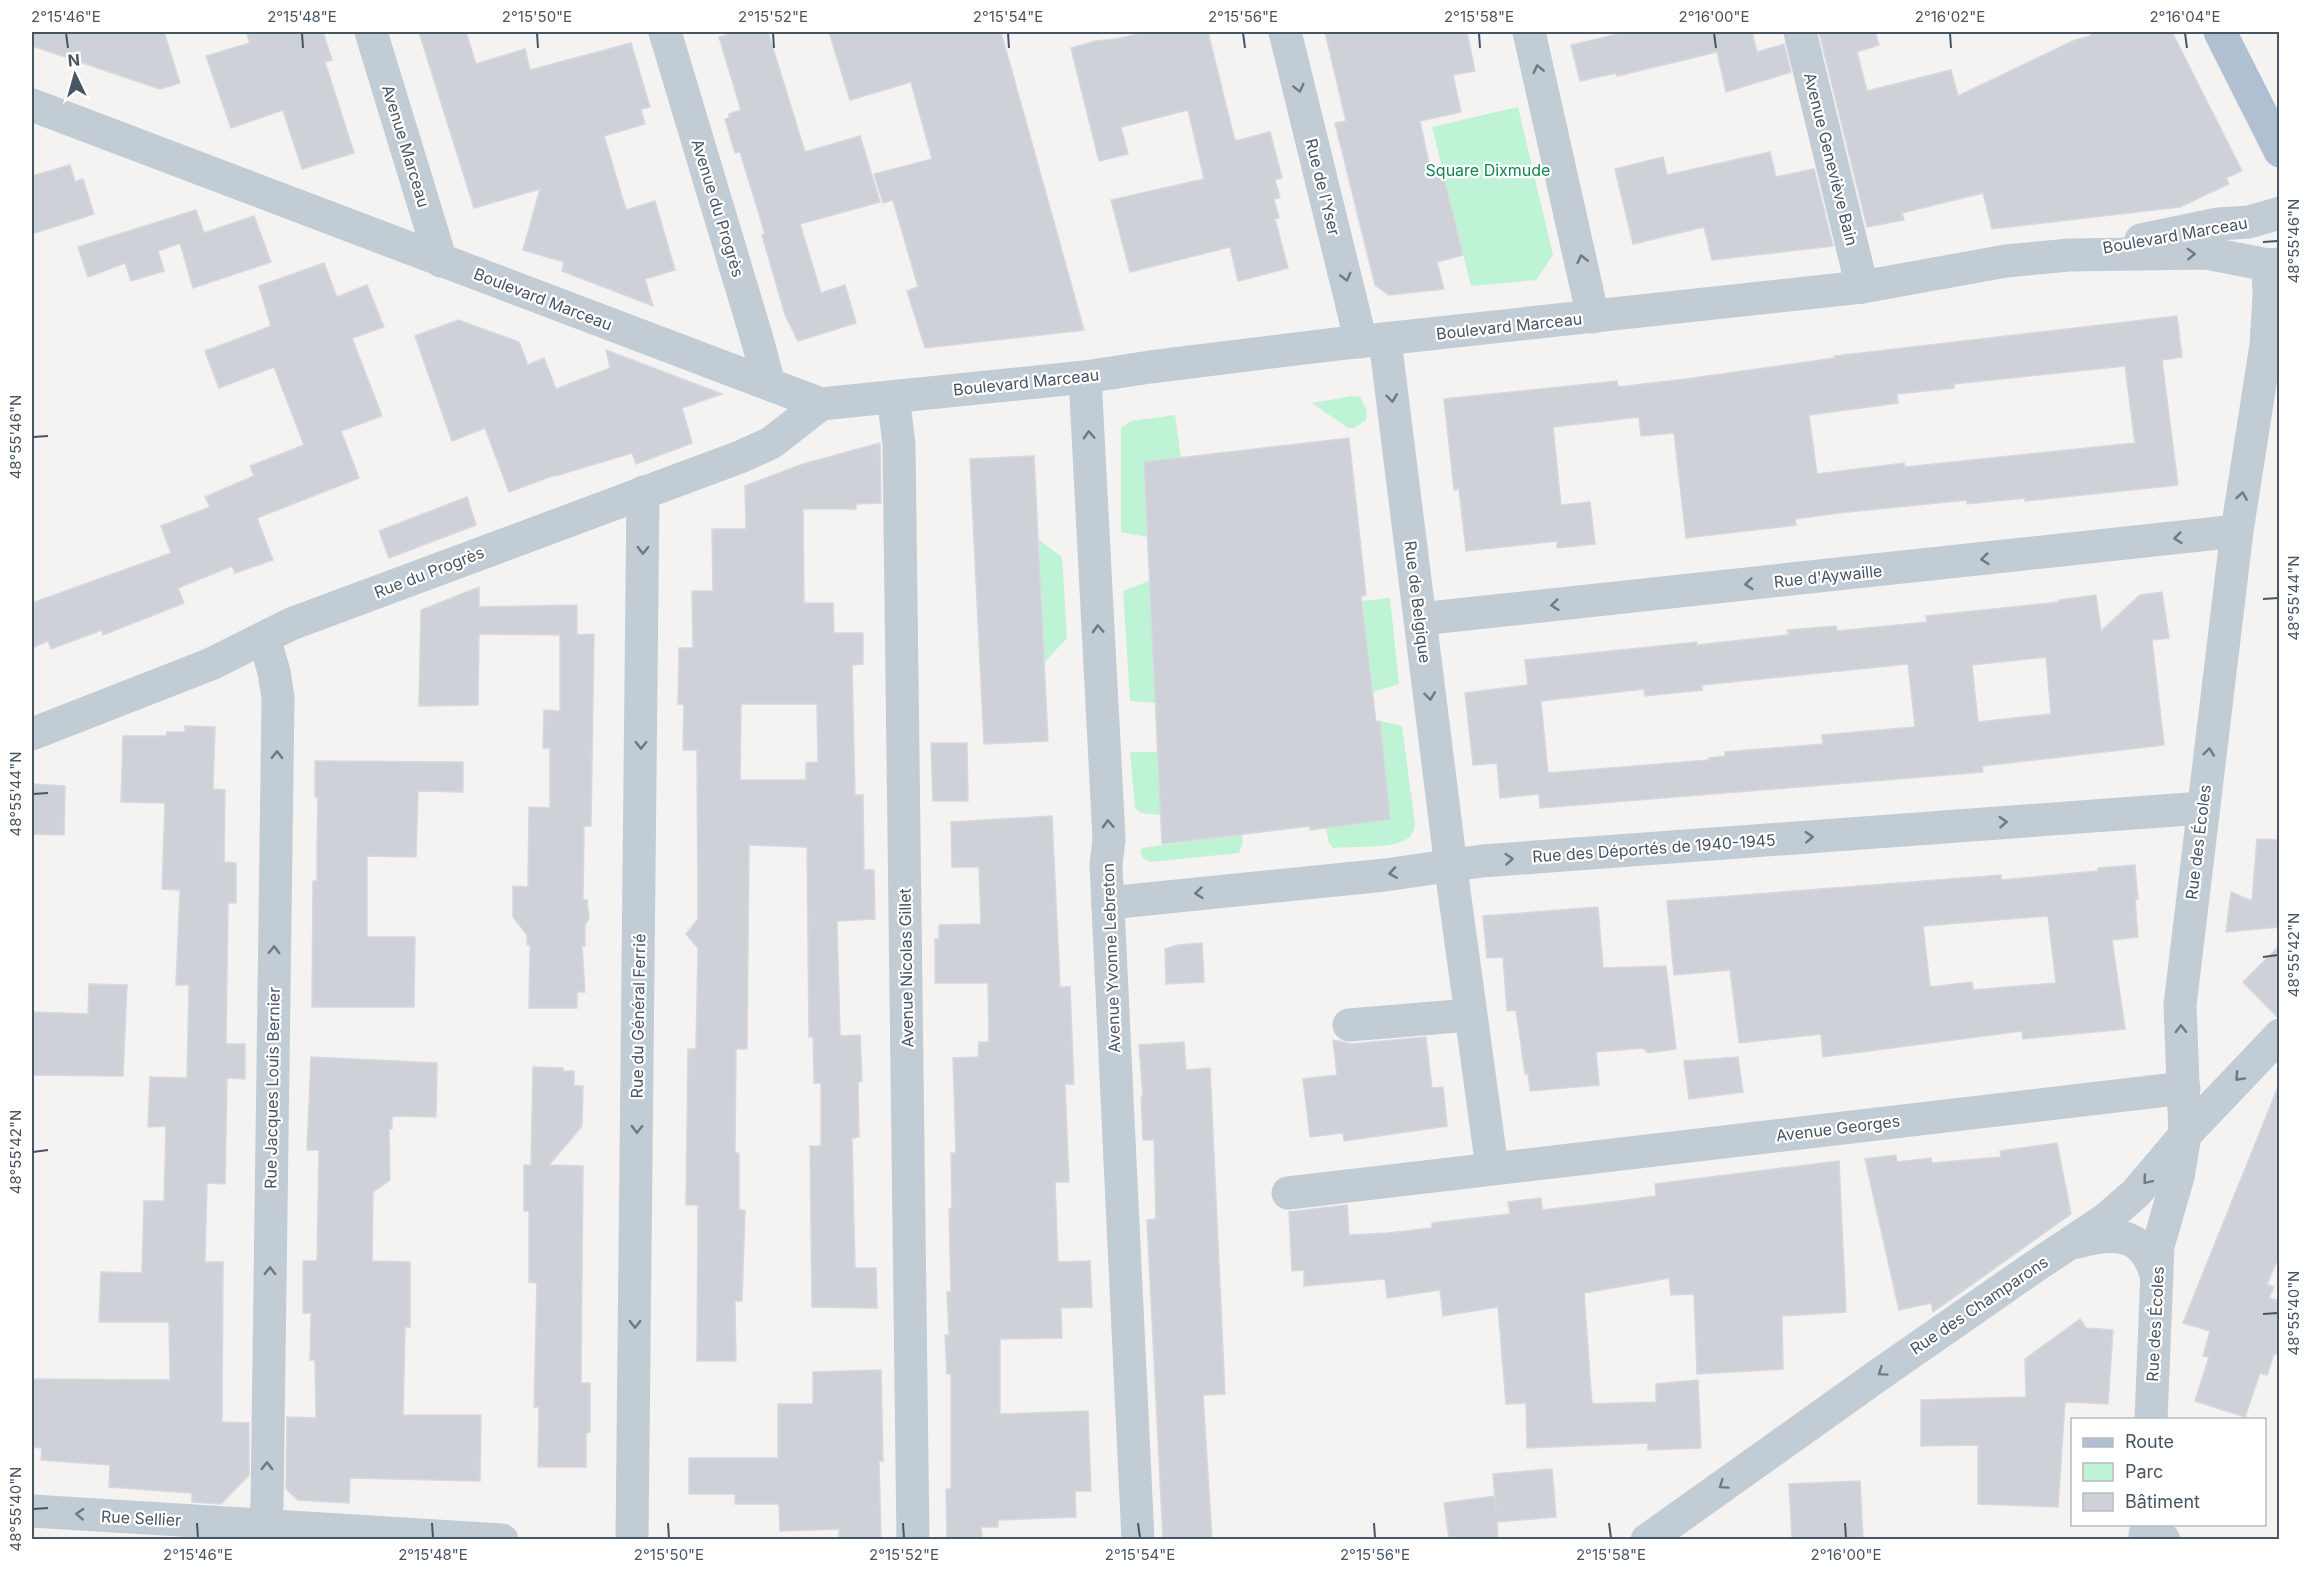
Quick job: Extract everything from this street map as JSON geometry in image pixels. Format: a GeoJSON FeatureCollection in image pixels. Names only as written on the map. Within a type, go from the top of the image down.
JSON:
{"type":"FeatureCollection","features":[{"type":"Feature","properties":{"kind":"main road"},"geometry":{"type":"LineString","coordinates":[[2220,32],[2280,151]]}},
{"type":"Feature","properties":{"kind":"street","name":"Avenue Marceau"},"geometry":{"type":"LineString","coordinates":[[371,32],[441,261]]}},
{"type":"Feature","properties":{"kind":"street","name":"Avenue du Progrès"},"geometry":{"type":"LineString","coordinates":[[665,32],[769,384]]}},
{"type":"Feature","properties":{"kind":"street","name":"Rue de l'Yser"},"geometry":{"type":"LineString","coordinates":[[1285,32],[1373,341]]}},
{"type":"Feature","properties":{"kind":"street"},"geometry":{"type":"LineString","coordinates":[[1529,32],[1593,317]]}},
{"type":"Feature","properties":{"kind":"street","name":"Avenue Geneviève Bain"},"geometry":{"type":"LineString","coordinates":[[1800,32],[1862,287]]}},
{"type":"Feature","properties":{"kind":"street","name":"Boulevard Marceau"},"geometry":{"type":"LineString","coordinates":[[32,105],[821,404],[1085,377],[1150,367],[1373,341],[1862,287],[2006,261],[2069,255],[2206,253],[2274,265]]}},
{"type":"Feature","properties":{"kind":"street","name":"Boulevard Marceau"},"geometry":{"type":"LineString","coordinates":[[2069,255],[2218,224],[2249,222],[2280,213]]}},
{"type":"Feature","properties":{"kind":"street","name":"Rue des Écoles"},"geometry":{"type":"LineString","coordinates":[[2151,1418],[2158,1246],[2178,1177],[2185,1135],[2180,1005],[2237,531],[2266,345],[2274,265]]}},
{"type":"Feature","properties":{"kind":"street","name":"Rue de Belgique"},"geometry":{"type":"LineString","coordinates":[[1373,341],[1420,620],[1451,864]]}},
{"type":"Feature","properties":{"kind":"street","name":"Avenue Yvonne Lebreton"},"geometry":{"type":"LineString","coordinates":[[1085,377],[1109,839],[1106,865],[1138,1539]]}},
{"type":"Feature","properties":{"kind":"street","name":"Avenue Nicolas Gillet"},"geometry":{"type":"LineString","coordinates":[[893,397],[899,444],[913,1539]]}},
{"type":"Feature","properties":{"kind":"street","name":"Rue du Progrès"},"geometry":{"type":"LineString","coordinates":[[32,734],[211,663],[291,624],[740,457],[771,443],[821,404]]}},
{"type":"Feature","properties":{"kind":"street","name":"Rue du Général Ferrié"},"geometry":{"type":"LineString","coordinates":[[632,1539],[644,492]]}},
{"type":"Feature","properties":{"kind":"street","name":"Rue d'Aywaille"},"geometry":{"type":"LineString","coordinates":[[1420,620],[2237,531]]}},
{"type":"Feature","properties":{"kind":"street","name":"Rue Jacques Louis Bernier"},"geometry":{"type":"LineString","coordinates":[[262,1532],[267,1506],[278,698],[274,672],[264,638]]}},
{"type":"Feature","properties":{"kind":"street","name":"Rue des Déportés de 1940-1945"},"geometry":{"type":"LineString","coordinates":[[1108,903],[1385,875],[1451,864],[2202,808]]}},
{"type":"Feature","properties":{"kind":"street"},"geometry":{"type":"LineString","coordinates":[[1451,864],[1492,1168]]}},
{"type":"Feature","properties":{"kind":"street"},"geometry":{"type":"LineString","coordinates":[[1349,1024],[1470,1014]]}},
{"type":"Feature","properties":{"kind":"street","name":"Rue des Champarons"},"geometry":{"type":"LineString","coordinates":[[1647,1539],[1880,1374],[2106,1219],[2136,1193],[2185,1135],[2280,1035]]}},
{"type":"Feature","properties":{"kind":"street","name":"Avenue Georges"},"geometry":{"type":"LineString","coordinates":[[1288,1192],[2184,1088]]}},
{"type":"Feature","properties":{"kind":"street"},"geometry":{"type":"LineString","coordinates":[[2069,1244],[2099,1236],[2130,1240],[2143,1247],[2152,1260],[2157,1278]]}},
{"type":"Feature","properties":{"kind":"street","name":"Rue Sellier"},"geometry":{"type":"LineString","coordinates":[[32,1512],[262,1532],[290,1528],[502,1539]]}},
{"type":"Feature","properties":{"kind":"green space","name":"Square Dixmude"},"geometry":{"type":"Polygon","coordinates":[[[1518,107],[1553,255],[1536,280],[1471,286],[1432,127],[1518,107]]]}},
{"type":"Feature","properties":{"kind":"green space"},"geometry":{"type":"Polygon","coordinates":[[[1353,396],[1360,397],[1367,411],[1366,420],[1354,428],[1348,428],[1312,403],[1353,396]]]}},
{"type":"Feature","properties":{"kind":"green space"},"geometry":{"type":"Polygon","coordinates":[[[1175,415],[1181,458],[1144,463],[1147,537],[1121,532],[1121,428],[1131,421],[1175,415]]]}},
{"type":"Feature","properties":{"kind":"green space"},"geometry":{"type":"Polygon","coordinates":[[[1039,540],[1062,557],[1067,638],[1044,663],[1039,540]]]}},
{"type":"Feature","properties":{"kind":"green space"},"geometry":{"type":"Polygon","coordinates":[[[1149,581],[1156,703],[1130,701],[1123,591],[1149,581]]]}},
{"type":"Feature","properties":{"kind":"green space"},"geometry":{"type":"Polygon","coordinates":[[[1390,598],[1399,684],[1373,692],[1362,601],[1390,598]]]}},
{"type":"Feature","properties":{"kind":"green space"},"geometry":{"type":"Polygon","coordinates":[[[1380,721],[1402,726],[1415,824],[1413,831],[1407,839],[1390,845],[1333,848],[1329,843],[1326,828],[1390,819],[1380,721]]]}},
{"type":"Feature","properties":{"kind":"green space"},"geometry":{"type":"Polygon","coordinates":[[[1130,752],[1158,752],[1161,815],[1141,813],[1135,808],[1130,752]]]}},
{"type":"Feature","properties":{"kind":"green space"},"geometry":{"type":"Polygon","coordinates":[[[1242,834],[1243,843],[1239,853],[1151,862],[1143,858],[1140,853],[1142,848],[1242,834]]]}},
{"type":"Feature","properties":{"kind":"building"},"geometry":{"type":"Polygon","coordinates":[[[32,32],[164,32],[180,83],[160,89],[32,46],[32,32]]]}},
{"type":"Feature","properties":{"kind":"building"},"geometry":{"type":"Polygon","coordinates":[[[246,32],[323,32],[332,60],[325,62],[354,153],[302,169],[283,110],[231,128],[206,56],[250,43],[246,32]]]}},
{"type":"Feature","properties":{"kind":"building"},"geometry":{"type":"Polygon","coordinates":[[[419,32],[466,32],[476,64],[525,49],[530,70],[631,43],[650,107],[641,109],[645,124],[604,136],[626,210],[655,201],[675,270],[645,279],[653,306],[562,271],[564,262],[523,250],[540,189],[474,208],[419,32]]]}},
{"type":"Feature","properties":{"kind":"building"},"geometry":{"type":"Polygon","coordinates":[[[737,32],[768,32],[805,152],[860,136],[880,202],[800,224],[821,293],[845,285],[856,323],[798,341],[785,315],[762,235],[765,234],[740,152],[735,153],[725,119],[729,118],[729,114],[741,110],[719,37],[737,32]]]}},
{"type":"Feature","properties":{"kind":"building"},"geometry":{"type":"Polygon","coordinates":[[[829,32],[1001,32],[1084,330],[925,348],[907,291],[918,287],[893,200],[883,203],[874,174],[932,159],[911,82],[850,100],[829,32]]]}},
{"type":"Feature","properties":{"kind":"building"},"geometry":{"type":"Polygon","coordinates":[[[1147,32],[1208,32],[1235,141],[1270,132],[1282,178],[1275,180],[1280,198],[1274,199],[1279,218],[1275,219],[1288,268],[1238,281],[1230,247],[1130,272],[1111,200],[1204,179],[1188,110],[1121,127],[1128,154],[1099,161],[1071,48],[1147,32]]]}},
{"type":"Feature","properties":{"kind":"building"},"geometry":{"type":"Polygon","coordinates":[[[1325,32],[1467,32],[1475,71],[1453,75],[1461,112],[1420,121],[1431,173],[1442,170],[1463,255],[1437,262],[1444,289],[1389,295],[1375,285],[1335,123],[1346,121],[1325,32]]]}},
{"type":"Feature","properties":{"kind":"building"},"geometry":{"type":"Polygon","coordinates":[[[1627,32],[1752,32],[1757,52],[1784,44],[1791,72],[1726,92],[1717,52],[1617,76],[1616,73],[1580,81],[1571,45],[1627,32]]]}},
{"type":"Feature","properties":{"kind":"building"},"geometry":{"type":"Polygon","coordinates":[[[1819,32],[1875,32],[1879,45],[1857,52],[1867,91],[1951,70],[1958,96],[2075,40],[2091,36],[2090,32],[2172,32],[2242,171],[2226,178],[2229,184],[2180,207],[1992,229],[1983,193],[1902,213],[1904,220],[1867,227],[1819,32]]]}},
{"type":"Feature","properties":{"kind":"building"},"geometry":{"type":"Polygon","coordinates":[[[1770,152],[1776,177],[1814,169],[1833,246],[1712,260],[1704,227],[1633,244],[1615,169],[1663,157],[1667,175],[1770,152]]]}},
{"type":"Feature","properties":{"kind":"building"},"geometry":{"type":"Polygon","coordinates":[[[70,165],[75,182],[83,179],[94,214],[32,234],[32,176],[70,165]]]}},
{"type":"Feature","properties":{"kind":"building"},"geometry":{"type":"Polygon","coordinates":[[[196,210],[204,233],[254,216],[271,262],[193,288],[180,243],[158,251],[164,271],[131,281],[125,263],[88,277],[78,247],[196,210]]]}},
{"type":"Feature","properties":{"kind":"building"},"geometry":{"type":"Polygon","coordinates":[[[324,263],[337,297],[367,285],[384,327],[352,338],[382,416],[341,431],[359,478],[257,518],[273,560],[235,573],[232,566],[178,588],[184,603],[103,635],[102,630],[51,649],[48,641],[32,648],[32,603],[171,553],[161,526],[210,507],[205,497],[254,476],[250,466],[304,445],[274,367],[219,388],[205,351],[271,326],[259,286],[324,263]]]}},
{"type":"Feature","properties":{"kind":"building"},"geometry":{"type":"Polygon","coordinates":[[[2177,316],[2182,357],[2162,360],[2178,485],[2025,501],[2025,498],[1967,504],[1967,500],[1838,513],[1795,519],[1796,525],[1686,538],[1674,433],[1641,436],[1639,417],[1553,427],[1561,505],[1590,502],[1595,544],[1557,548],[1557,541],[1466,551],[1459,489],[1454,490],[1444,399],[1617,381],[1618,387],[1835,358],[1834,356],[2177,316]],[[2125,366],[1954,384],[1954,388],[1897,394],[1898,403],[1809,415],[1817,474],[1904,463],[1905,467],[2135,443],[2125,366]]]}},
{"type":"Feature","properties":{"kind":"building"},"geometry":{"type":"Polygon","coordinates":[[[458,320],[519,342],[528,365],[544,358],[556,389],[610,368],[606,350],[722,394],[682,408],[692,443],[636,464],[632,453],[555,475],[509,492],[485,428],[452,441],[415,336],[458,320]]]}},
{"type":"Feature","properties":{"kind":"building"},"geometry":{"type":"Polygon","coordinates":[[[1349,438],[1366,595],[1361,596],[1376,722],[1380,721],[1390,819],[1310,830],[1310,826],[1162,844],[1144,462],[1349,438]]]}},
{"type":"Feature","properties":{"kind":"building"},"geometry":{"type":"Polygon","coordinates":[[[880,443],[881,503],[856,504],[856,509],[803,509],[804,603],[833,603],[834,633],[863,633],[863,664],[852,665],[855,795],[863,795],[864,870],[874,870],[875,919],[837,921],[840,1036],[860,1035],[862,1081],[858,1082],[859,1137],[852,1138],[855,1268],[876,1268],[877,1308],[812,1307],[810,1146],[821,1146],[821,1083],[814,1083],[813,1037],[809,1037],[807,847],[749,845],[747,1049],[736,1049],[735,1153],[739,1153],[739,1210],[745,1210],[742,1301],[735,1301],[736,1361],[697,1361],[698,1205],[686,1205],[688,1049],[696,1049],[698,948],[686,934],[698,919],[697,750],[683,750],[684,704],[678,704],[679,648],[693,648],[692,591],[713,591],[712,529],[746,529],[745,486],[803,464],[880,443]],[[741,704],[740,780],[806,780],[806,763],[818,762],[817,704],[741,704]]]}},
{"type":"Feature","properties":{"kind":"building"},"geometry":{"type":"Polygon","coordinates":[[[1034,456],[1048,741],[984,744],[970,459],[1034,456]]]}},
{"type":"Feature","properties":{"kind":"building"},"geometry":{"type":"Polygon","coordinates":[[[467,497],[476,525],[389,558],[379,531],[467,497]]]}},
{"type":"Feature","properties":{"kind":"building"},"geometry":{"type":"Polygon","coordinates":[[[479,587],[479,607],[577,605],[577,635],[594,634],[591,826],[584,826],[583,900],[587,900],[589,918],[585,925],[585,946],[582,946],[585,992],[577,992],[577,1008],[529,1008],[530,945],[527,945],[527,935],[513,917],[513,886],[528,887],[529,807],[550,808],[550,748],[543,748],[544,710],[560,711],[560,635],[479,634],[478,705],[419,706],[421,610],[479,587]]]}},
{"type":"Feature","properties":{"kind":"building"},"geometry":{"type":"Polygon","coordinates":[[[2162,592],[2169,638],[2152,640],[2164,745],[1982,766],[1983,772],[1540,808],[1539,794],[1500,798],[1497,763],[1473,765],[1465,693],[1528,685],[1525,660],[1788,635],[1788,630],[1836,626],[1837,631],[1927,622],[1926,616],[2059,602],[2059,600],[2096,595],[2101,631],[2140,595],[2162,592]],[[2046,657],[1972,665],[1978,722],[2051,714],[2046,657]],[[1908,664],[1702,685],[1702,690],[1645,696],[1644,689],[1541,701],[1548,773],[1709,760],[1709,758],[1725,756],[1725,752],[1823,744],[1822,735],[1915,727],[1908,664]]]}},
{"type":"Feature","properties":{"kind":"building"},"geometry":{"type":"Polygon","coordinates":[[[185,726],[215,727],[213,789],[225,790],[224,862],[236,863],[236,903],[228,903],[226,1044],[245,1044],[245,1079],[227,1078],[225,1184],[207,1183],[205,1262],[223,1262],[222,1422],[249,1423],[249,1475],[221,1504],[192,1502],[192,1493],[109,1487],[110,1465],[41,1460],[42,1448],[32,1447],[32,1379],[170,1380],[169,1322],[99,1322],[101,1272],[142,1273],[144,1201],[164,1201],[166,1126],[148,1127],[150,1077],[187,1078],[189,985],[176,985],[180,890],[162,889],[165,803],[121,802],[123,736],[166,736],[167,732],[185,732],[185,726]]]}},
{"type":"Feature","properties":{"kind":"building"},"geometry":{"type":"Polygon","coordinates":[[[931,743],[967,743],[968,801],[933,801],[931,743]]]}},
{"type":"Feature","properties":{"kind":"building"},"geometry":{"type":"Polygon","coordinates":[[[315,761],[463,762],[463,792],[418,791],[416,857],[367,856],[367,937],[415,937],[414,1007],[312,1007],[313,881],[317,881],[318,797],[315,797],[315,761]]]}},
{"type":"Feature","properties":{"kind":"building"},"geometry":{"type":"Polygon","coordinates":[[[32,784],[65,786],[64,835],[32,834],[32,784]]]}},
{"type":"Feature","properties":{"kind":"building"},"geometry":{"type":"Polygon","coordinates":[[[1052,816],[1060,987],[1070,987],[1074,1084],[1065,1084],[1069,1182],[1055,1182],[1058,1262],[1090,1261],[1092,1307],[1061,1308],[1062,1338],[1000,1339],[1000,1414],[1088,1411],[1091,1491],[1075,1491],[1076,1517],[998,1520],[998,1527],[981,1527],[982,1539],[947,1539],[946,1489],[951,1489],[951,1374],[947,1374],[945,1335],[949,1335],[947,1292],[951,1292],[949,1209],[952,1208],[951,1153],[956,1153],[953,1058],[978,1057],[979,1042],[989,1042],[988,983],[935,983],[935,939],[939,939],[939,925],[981,924],[979,867],[952,867],[951,822],[1052,816]]]}},
{"type":"Feature","properties":{"kind":"building"},"geometry":{"type":"Polygon","coordinates":[[[2257,839],[2280,840],[2280,927],[2226,932],[2231,892],[2252,901],[2257,839]]]}},
{"type":"Feature","properties":{"kind":"building"},"geometry":{"type":"Polygon","coordinates":[[[2135,865],[2138,937],[2112,940],[2125,1029],[2023,1039],[2022,1031],[1823,1057],[1821,1034],[1739,1043],[1730,970],[1674,975],[1667,901],[2001,875],[2001,880],[2098,871],[2098,868],[2135,865]],[[2048,916],[1923,926],[1930,987],[1972,982],[1973,990],[2056,983],[2048,916]]]}},
{"type":"Feature","properties":{"kind":"building"},"geometry":{"type":"Polygon","coordinates":[[[1598,907],[1603,968],[1666,966],[1676,1049],[1648,1053],[1643,1048],[1596,1052],[1599,1085],[1530,1091],[1528,1074],[1525,1074],[1516,1010],[1507,1011],[1503,957],[1487,958],[1483,916],[1598,907]]]}},
{"type":"Feature","properties":{"kind":"building"},"geometry":{"type":"Polygon","coordinates":[[[1202,943],[1204,982],[1166,984],[1165,949],[1178,945],[1202,943]]]}},
{"type":"Feature","properties":{"kind":"building"},"geometry":{"type":"Polygon","coordinates":[[[2280,945],[2280,1017],[2277,1017],[2243,982],[2280,945]]]}},
{"type":"Feature","properties":{"kind":"building"},"geometry":{"type":"Polygon","coordinates":[[[89,984],[127,985],[123,1076],[32,1075],[32,1012],[88,1014],[89,984]]]}},
{"type":"Feature","properties":{"kind":"building"},"geometry":{"type":"Polygon","coordinates":[[[1426,1037],[1432,1088],[1443,1087],[1447,1126],[1344,1141],[1343,1133],[1310,1137],[1303,1079],[1337,1075],[1333,1040],[1351,1044],[1426,1037]]]}},
{"type":"Feature","properties":{"kind":"building"},"geometry":{"type":"Polygon","coordinates":[[[1184,1042],[1186,1070],[1210,1068],[1225,1394],[1203,1395],[1212,1539],[1163,1539],[1147,1220],[1156,1219],[1154,1140],[1143,1140],[1141,1097],[1143,1096],[1139,1045],[1184,1042]]]}},
{"type":"Feature","properties":{"kind":"building"},"geometry":{"type":"Polygon","coordinates":[[[311,1057],[437,1063],[436,1117],[392,1116],[392,1129],[389,1129],[390,1180],[373,1192],[372,1261],[410,1262],[410,1327],[405,1327],[403,1415],[481,1415],[480,1481],[350,1478],[349,1503],[298,1500],[286,1489],[287,1417],[316,1418],[315,1360],[310,1360],[311,1313],[303,1313],[303,1261],[317,1261],[319,1150],[307,1150],[311,1057]]]}},
{"type":"Feature","properties":{"kind":"building"},"geometry":{"type":"Polygon","coordinates":[[[1738,1057],[1743,1092],[1689,1099],[1684,1061],[1738,1057]]]}},
{"type":"Feature","properties":{"kind":"building"},"geometry":{"type":"Polygon","coordinates":[[[533,1067],[563,1068],[563,1071],[574,1071],[574,1086],[583,1086],[582,1126],[549,1165],[583,1166],[581,1383],[590,1383],[590,1432],[586,1433],[586,1467],[538,1467],[539,1407],[534,1407],[537,1283],[529,1282],[529,1211],[524,1211],[524,1165],[531,1165],[533,1067]]]}},
{"type":"Feature","properties":{"kind":"building"},"geometry":{"type":"Polygon","coordinates":[[[2278,1087],[2280,1254],[2267,1284],[2274,1287],[2269,1298],[2280,1301],[2280,1355],[2274,1354],[2267,1375],[2260,1373],[2245,1417],[2195,1401],[2209,1357],[2203,1356],[2210,1331],[2183,1323],[2278,1087]]]}},
{"type":"Feature","properties":{"kind":"building"},"geometry":{"type":"Polygon","coordinates":[[[2057,1143],[2071,1214],[1933,1312],[1931,1303],[1899,1310],[1865,1159],[1896,1155],[1897,1162],[1931,1158],[1932,1163],[2001,1157],[2000,1151],[2057,1143]]]}},
{"type":"Feature","properties":{"kind":"building"},"geometry":{"type":"Polygon","coordinates":[[[1839,1161],[1846,1312],[1782,1316],[1783,1369],[1697,1374],[1694,1294],[1671,1295],[1669,1278],[1584,1293],[1592,1404],[1656,1402],[1656,1384],[1698,1380],[1701,1448],[1648,1450],[1648,1443],[1527,1448],[1526,1403],[1506,1404],[1498,1307],[1443,1316],[1440,1290],[1387,1298],[1385,1279],[1304,1286],[1304,1270],[1292,1271],[1289,1212],[1347,1205],[1349,1235],[1388,1233],[1432,1228],[1432,1223],[1510,1214],[1508,1202],[1541,1198],[1542,1210],[1612,1202],[1656,1196],[1655,1184],[1839,1161]]]}},
{"type":"Feature","properties":{"kind":"building"},"geometry":{"type":"Polygon","coordinates":[[[2080,1319],[2086,1328],[2113,1330],[2108,1404],[2065,1402],[2058,1507],[1978,1504],[1978,1445],[1921,1446],[1921,1400],[2026,1397],[2025,1359],[2080,1319]]]}},
{"type":"Feature","properties":{"kind":"building"},"geometry":{"type":"Polygon","coordinates":[[[881,1370],[883,1461],[879,1461],[881,1539],[839,1539],[839,1529],[780,1531],[779,1504],[735,1504],[735,1494],[689,1494],[689,1458],[778,1458],[778,1404],[813,1404],[813,1372],[881,1370]]]}},
{"type":"Feature","properties":{"kind":"building"},"geometry":{"type":"Polygon","coordinates":[[[1552,1469],[1556,1517],[1497,1522],[1498,1539],[1449,1539],[1444,1503],[1495,1496],[1493,1474],[1552,1469]]]}},
{"type":"Feature","properties":{"kind":"building"},"geometry":{"type":"Polygon","coordinates":[[[1860,1481],[1863,1539],[1792,1539],[1789,1484],[1860,1481]]]}}]}
